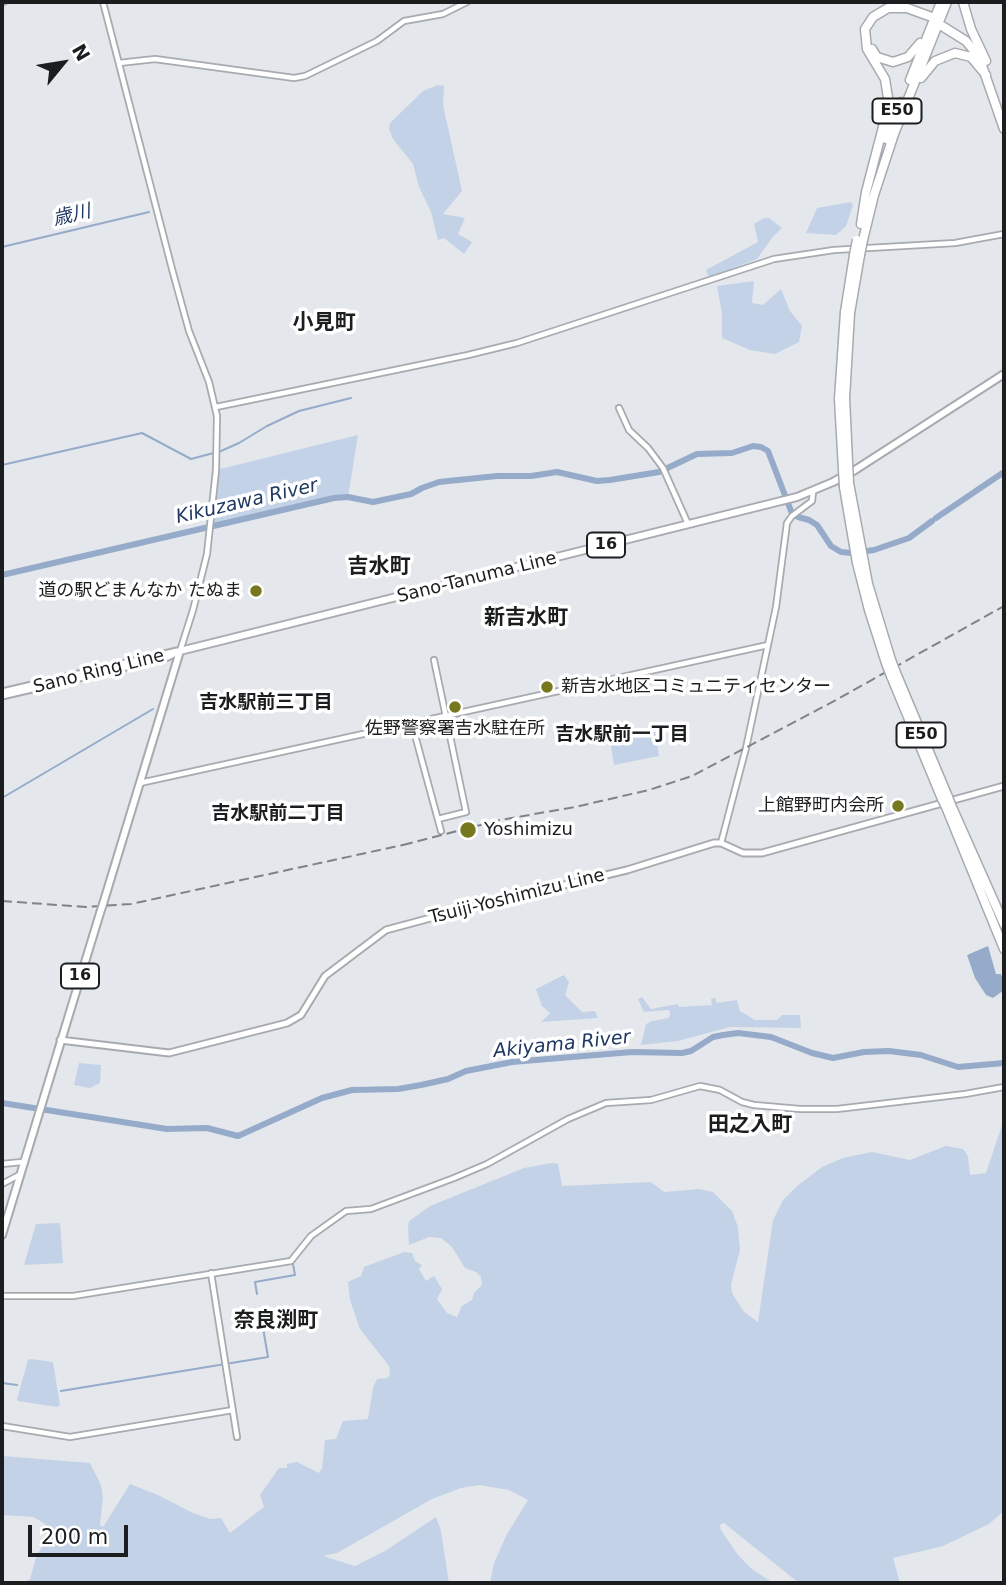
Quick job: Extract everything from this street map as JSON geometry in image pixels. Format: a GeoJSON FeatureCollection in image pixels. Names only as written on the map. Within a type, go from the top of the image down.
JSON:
{"type":"FeatureCollection","features":[{"type":"Feature","properties":{"kind":"highway"},"geometry":{"type":"LineString","coordinates":[[861,224],[866,192],[887,119],[889,99],[885,79],[867,49],[865,29],[873,16],[888,8],[907,8],[928,17],[892,12],[881,16],[870,27],[870,48],[877,57],[888,62],[898,61],[908,57],[925,37],[939,2]]}},
{"type":"Feature","properties":{"kind":"highway","name":"E50"},"geometry":{"type":"LineString","coordinates":[[860,240],[861,224],[887,135],[939,2]]}},
{"type":"Feature","properties":{"kind":"highway","name":"E50"},"geometry":{"type":"LineString","coordinates":[[947,2],[886,156],[860,240],[848,313],[845,398],[847,485],[856,545],[888,661],[1004,948]]}},
{"type":"Feature","properties":{"kind":"highway"},"geometry":{"type":"LineString","coordinates":[[963,2],[971,29],[987,64],[996,99]]}},
{"type":"Feature","properties":{"kind":"highway"},"geometry":{"type":"LineString","coordinates":[[987,64],[968,38],[942,24],[960,36],[979,57],[1003,116],[1004,129]]}},
{"type":"Feature","properties":{"kind":"highway"},"geometry":{"type":"LineString","coordinates":[[886,156],[919,82],[935,61],[947,55],[963,54],[974,60],[986,75]]}},
{"type":"Feature","properties":{"kind":"highway"},"geometry":{"type":"LineString","coordinates":[[1003,116],[1004,140]]}},
{"type":"Feature","properties":{"kind":"highway","name":"E50"},"geometry":{"type":"LineString","coordinates":[[947,802],[1004,924]]}},
{"type":"Feature","properties":{"kind":"main road","name":"Sano-Tanuma Line"},"geometry":{"type":"LineString","coordinates":[[180,651],[771,505],[813,492],[855,470],[1004,374]]}},
{"type":"Feature","properties":{"kind":"main road","name":"Sano Ring Line"},"geometry":{"type":"LineString","coordinates":[[2,694],[168,657],[180,651]]}},
{"type":"Feature","properties":{"kind":"main road","name":"16"},"geometry":{"type":"LineString","coordinates":[[2,1235],[180,651]]}},
{"type":"Feature","properties":{"kind":"main road","name":"Tsuiji-Yoshimizu Line"},"geometry":{"type":"LineString","coordinates":[[60,1040],[169,1053],[291,1022],[303,1012],[325,976],[386,930],[626,870],[714,843],[721,843],[740,852],[762,853],[1004,786]]}},
{"type":"Feature","properties":{"kind":"street"},"geometry":{"type":"LineString","coordinates":[[103,2],[189,331],[216,407],[218,442],[207,554],[194,610],[180,651]]}},
{"type":"Feature","properties":{"kind":"street"},"geometry":{"type":"LineString","coordinates":[[119,63],[155,59],[295,78],[306,76],[377,41],[404,21],[443,14],[467,2]]}},
{"type":"Feature","properties":{"kind":"street"},"geometry":{"type":"LineString","coordinates":[[216,407],[454,359],[517,343],[774,259],[834,250],[955,243],[1004,234]]}},
{"type":"Feature","properties":{"kind":"street"},"geometry":{"type":"LineString","coordinates":[[619,408],[629,430],[663,468],[688,525]]}},
{"type":"Feature","properties":{"kind":"street"},"geometry":{"type":"LineString","coordinates":[[721,843],[746,748],[776,607],[787,523],[812,501],[813,492]]}},
{"type":"Feature","properties":{"kind":"street"},"geometry":{"type":"LineString","coordinates":[[139,783],[768,645]]}},
{"type":"Feature","properties":{"kind":"street"},"geometry":{"type":"LineString","coordinates":[[434,660],[466,812],[438,819]]}},
{"type":"Feature","properties":{"kind":"street"},"geometry":{"type":"LineString","coordinates":[[412,724],[441,831]]}},
{"type":"Feature","properties":{"kind":"street"},"geometry":{"type":"LineString","coordinates":[[2,1296],[72,1296],[291,1261],[311,1236],[346,1211],[370,1209],[454,1178],[487,1164],[568,1119],[606,1103],[651,1100],[700,1086],[720,1090],[754,1105],[837,1109],[1004,1087]]}},
{"type":"Feature","properties":{"kind":"street"},"geometry":{"type":"LineString","coordinates":[[2,1164],[22,1163]]}},
{"type":"Feature","properties":{"kind":"street"},"geometry":{"type":"LineString","coordinates":[[2,1184],[19,1175]]}},
{"type":"Feature","properties":{"kind":"street"},"geometry":{"type":"LineString","coordinates":[[211,1273],[237,1437]]}},
{"type":"Feature","properties":{"kind":"street"},"geometry":{"type":"LineString","coordinates":[[2,1426],[70,1437],[233,1410]]}},
{"type":"Feature","properties":{"kind":"shaded area"},"geometry":{"type":"Polygon","coordinates":[[[438,85],[444,86],[443,105],[462,191],[443,214],[465,218],[458,234],[472,242],[464,254],[444,238],[438,240],[413,164],[393,139],[389,129],[390,123],[423,91],[438,85]]]}},
{"type":"Feature","properties":{"kind":"shaded area"},"geometry":{"type":"Polygon","coordinates":[[[851,202],[853,205],[846,226],[836,235],[806,233],[817,208],[851,202]]]}},
{"type":"Feature","properties":{"kind":"shaded area"},"geometry":{"type":"Polygon","coordinates":[[[769,218],[782,228],[757,259],[709,277],[706,270],[758,242],[754,224],[769,218]]]}},
{"type":"Feature","properties":{"kind":"shaded area"},"geometry":{"type":"Polygon","coordinates":[[[754,281],[752,303],[763,305],[781,289],[790,311],[802,326],[799,342],[775,354],[750,350],[722,338],[722,314],[717,286],[754,281]]]}},
{"type":"Feature","properties":{"kind":"shaded area"},"geometry":{"type":"Polygon","coordinates":[[[358,435],[348,497],[210,524],[216,470],[358,435]]]}},
{"type":"Feature","properties":{"kind":"shaded area"},"geometry":{"type":"Polygon","coordinates":[[[655,731],[659,756],[614,765],[610,740],[655,731]]]}},
{"type":"Feature","properties":{"kind":"shaded area"},"geometry":{"type":"Polygon","coordinates":[[[988,946],[996,974],[1001,974],[1004,984],[1004,990],[993,998],[986,995],[975,978],[967,955],[988,946]]]}},
{"type":"Feature","properties":{"kind":"shaded area"},"geometry":{"type":"Polygon","coordinates":[[[564,975],[569,982],[565,995],[582,1012],[595,1011],[598,1018],[541,1022],[550,1013],[542,1006],[536,989],[564,975]]]}},
{"type":"Feature","properties":{"kind":"shaded area"},"geometry":{"type":"Polygon","coordinates":[[[642,997],[651,1009],[678,1004],[679,1007],[712,1005],[711,999],[715,998],[717,1003],[737,1000],[740,1011],[755,1020],[777,1020],[782,1015],[800,1015],[801,1028],[730,1027],[678,1041],[641,1045],[646,1024],[669,1018],[670,1014],[669,1010],[644,1012],[638,999],[642,997]]]}},
{"type":"Feature","properties":{"kind":"shaded area"},"geometry":{"type":"Polygon","coordinates":[[[79,1063],[101,1065],[100,1083],[90,1088],[74,1085],[79,1063]]]}},
{"type":"Feature","properties":{"kind":"shaded area"},"geometry":{"type":"Polygon","coordinates":[[[1004,1119],[1004,1511],[989,1524],[943,1546],[893,1558],[900,1583],[799,1583],[724,1523],[720,1525],[721,1530],[738,1555],[752,1569],[773,1583],[490,1583],[494,1563],[507,1534],[528,1500],[509,1490],[479,1485],[461,1488],[432,1499],[337,1553],[323,1556],[355,1566],[385,1551],[436,1517],[441,1531],[449,1583],[24,1583],[30,1579],[37,1554],[47,1541],[49,1532],[44,1523],[33,1517],[2,1515],[2,1456],[90,1463],[101,1485],[103,1498],[100,1525],[103,1527],[130,1484],[193,1513],[210,1519],[221,1518],[230,1533],[264,1507],[260,1495],[279,1468],[287,1468],[287,1464],[297,1462],[319,1473],[325,1440],[336,1439],[343,1421],[368,1419],[377,1379],[388,1378],[390,1374],[389,1366],[360,1329],[350,1300],[348,1282],[361,1276],[364,1267],[404,1252],[412,1253],[415,1261],[422,1265],[419,1269],[426,1281],[434,1276],[442,1289],[437,1299],[447,1313],[457,1317],[462,1306],[472,1300],[474,1293],[482,1285],[481,1277],[465,1268],[452,1247],[441,1238],[429,1237],[409,1245],[409,1221],[430,1206],[524,1168],[552,1163],[558,1164],[562,1186],[651,1182],[664,1192],[699,1189],[713,1192],[732,1211],[738,1227],[740,1250],[731,1285],[732,1293],[744,1312],[758,1322],[773,1220],[783,1200],[796,1187],[822,1167],[843,1158],[872,1152],[910,1160],[946,1146],[963,1149],[968,1156],[970,1175],[986,1173],[1004,1119]]]}},
{"type":"Feature","properties":{"kind":"shaded area"},"geometry":{"type":"Polygon","coordinates":[[[60,1223],[63,1263],[24,1265],[36,1224],[60,1223]]]}},
{"type":"Feature","properties":{"kind":"shaded area"},"geometry":{"type":"Polygon","coordinates":[[[28,1360],[53,1362],[60,1405],[57,1407],[18,1401],[28,1360]]]}},
{"type":"Feature","properties":{"kind":"waterway","name":"歳川"},"geometry":{"type":"LineString","coordinates":[[2,247],[149,212]]}},
{"type":"Feature","properties":{"kind":"waterway"},"geometry":{"type":"LineString","coordinates":[[2,465],[142,433],[191,459],[221,451],[299,411],[351,398]]}},
{"type":"Feature","properties":{"kind":"waterway","name":"Kikuzawa River"},"geometry":{"type":"LineString","coordinates":[[2,575],[334,498],[348,497],[373,502],[411,494],[439,482],[557,472],[597,481],[610,480],[659,472],[697,454],[732,453],[753,446],[768,451],[791,511],[817,525],[831,546],[841,552],[874,550],[909,538],[932,521]]}},
{"type":"Feature","properties":{"kind":"waterway","name":"Kikuzawa River"},"geometry":{"type":"LineString","coordinates":[[936,518],[1004,472]]}},
{"type":"Feature","properties":{"kind":"waterway"},"geometry":{"type":"LineString","coordinates":[[2,798],[153,709]]}},
{"type":"Feature","properties":{"kind":"waterway","name":"Akiyama River"},"geometry":{"type":"LineString","coordinates":[[2,1103],[167,1129],[207,1128],[238,1136],[322,1098],[352,1090],[398,1089],[421,1085],[448,1079],[466,1071],[512,1062],[632,1052],[682,1053],[691,1051],[713,1037],[738,1033],[771,1037],[833,1058],[864,1052],[889,1051],[921,1055],[958,1067],[1004,1063]]}},
{"type":"Feature","properties":{"kind":"waterway"},"geometry":{"type":"LineString","coordinates":[[257,1294],[255,1282],[295,1275],[293,1264]]}},
{"type":"Feature","properties":{"kind":"waterway"},"geometry":{"type":"LineString","coordinates":[[61,1391],[268,1357],[263,1328]]}},
{"type":"Feature","properties":{"kind":"waterway"},"geometry":{"type":"LineString","coordinates":[[2,1383],[17,1385]]}},
{"type":"Feature","properties":{"kind":"railway"},"geometry":{"type":"LineString","coordinates":[[403,845],[500,820],[649,790],[692,776],[836,700],[1004,606]]}},
{"type":"Feature","properties":{"kind":"railway"},"geometry":{"type":"LineString","coordinates":[[2,901],[86,907],[131,904],[412,843]]}},
{"type":"Feature","properties":{"kind":"place","name":"道の駅どまんなか たぬま"},"geometry":{"type":"Point","coordinates":[256,591]}},
{"type":"Feature","properties":{"kind":"place","name":"新吉水地区コミュニティセンター"},"geometry":{"type":"Point","coordinates":[547,687]}},
{"type":"Feature","properties":{"kind":"place","name":"佐野警察署吉水駐在所"},"geometry":{"type":"Point","coordinates":[455,707]}},
{"type":"Feature","properties":{"kind":"place","name":"上館野町内会所"},"geometry":{"type":"Point","coordinates":[898,806]}},
{"type":"Feature","properties":{"kind":"place","name":"Yoshimizu"},"geometry":{"type":"Point","coordinates":[468,830]}},
{"type":"Feature","properties":{"kind":"district","name":"小見町"},"geometry":{"type":"Point","coordinates":[324,324]}},
{"type":"Feature","properties":{"kind":"district","name":"吉水町"},"geometry":{"type":"Point","coordinates":[379,568]}},
{"type":"Feature","properties":{"kind":"district","name":"新吉水町"},"geometry":{"type":"Point","coordinates":[526,619]}},
{"type":"Feature","properties":{"kind":"district","name":"吉水駅前三丁目"},"geometry":{"type":"Point","coordinates":[266,703]}},
{"type":"Feature","properties":{"kind":"district","name":"吉水駅前一丁目"},"geometry":{"type":"Point","coordinates":[622,735]}},
{"type":"Feature","properties":{"kind":"district","name":"吉水駅前二丁目"},"geometry":{"type":"Point","coordinates":[278,814]}},
{"type":"Feature","properties":{"kind":"district","name":"田之入町"},"geometry":{"type":"Point","coordinates":[750,1126]}},
{"type":"Feature","properties":{"kind":"district","name":"奈良渕町"},"geometry":{"type":"Point","coordinates":[276,1322]}}]}
